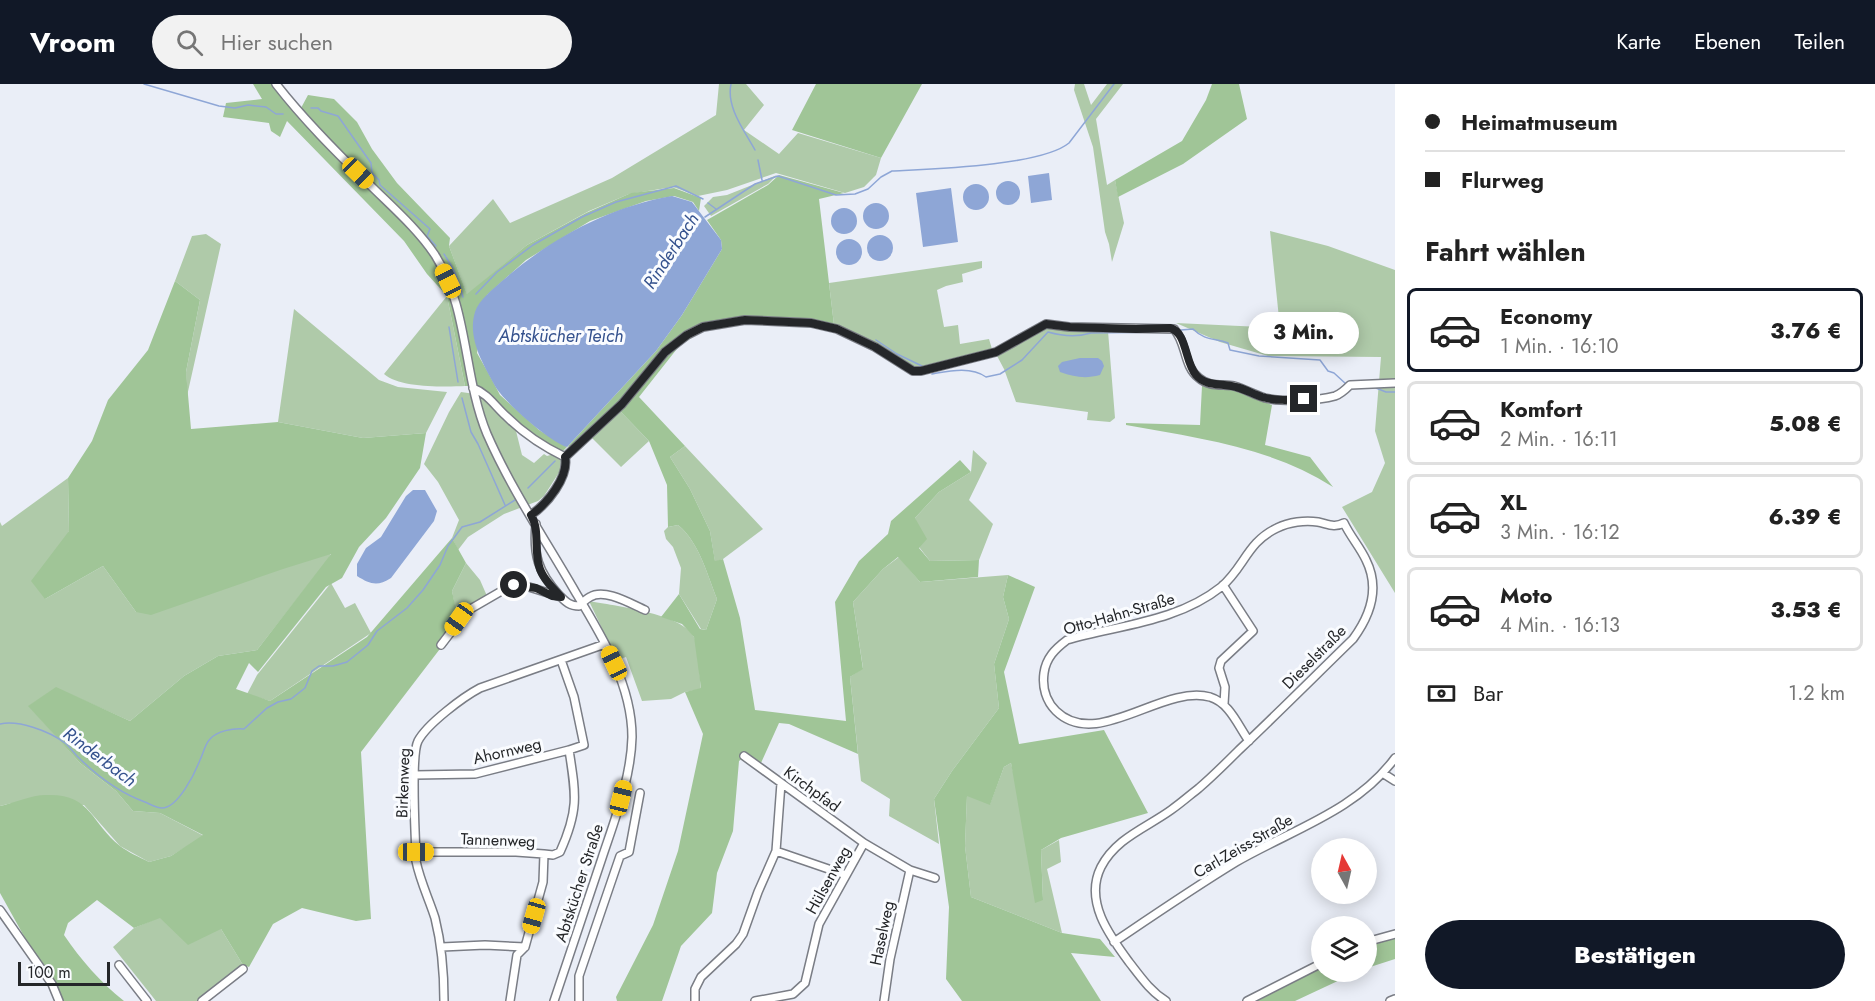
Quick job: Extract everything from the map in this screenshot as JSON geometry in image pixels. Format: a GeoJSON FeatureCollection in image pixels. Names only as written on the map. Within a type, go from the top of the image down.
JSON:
{"type":"FeatureCollection","features":[{"type":"Feature","properties":{"kind":"street","name":"Abtskücher Straße"},"geometry":{"type":"LineString","coordinates":[[276,84],[320,135],[408,222],[434,255],[454,294],[473,388],[487,434],[605,644],[619,675],[632,735],[630,758],[615,818],[554,1001]]}},
{"type":"Feature","properties":{"kind":"street"},"geometry":{"type":"LineString","coordinates":[[531,515],[539,510],[565,472],[565,457],[622,404],[665,352],[703,327],[745,320],[811,323],[837,329],[875,347],[913,371],[996,352],[1046,324],[1070,327],[1174,329],[1182,340],[1190,367],[1200,379],[1211,384],[1235,386],[1269,399],[1333,397],[1342,393],[1350,385],[1395,383]]}},
{"type":"Feature","properties":{"kind":"street"},"geometry":{"type":"LineString","coordinates":[[473,388],[485,394],[519,427],[554,452],[565,457]]}},
{"type":"Feature","properties":{"kind":"street","name":"Dieselstraße"},"geometry":{"type":"LineString","coordinates":[[1166,1001],[1148,987],[1114,942],[1101,919],[1096,904],[1096,885],[1101,868],[1114,848],[1170,811],[1201,787],[1353,639],[1364,623],[1373,594],[1372,576],[1366,560],[1344,523],[1335,526],[1317,522],[1296,522],[1279,527],[1257,541],[1223,585]]}},
{"type":"Feature","properties":{"kind":"street","name":"Abtskücher Straße"},"geometry":{"type":"LineString","coordinates":[[536,524],[539,567],[561,597]]}},
{"type":"Feature","properties":{"kind":"street"},"geometry":{"type":"LineString","coordinates":[[441,645],[466,611],[514,585],[561,597],[570,605],[575,606],[599,594],[608,595],[645,610]]}},
{"type":"Feature","properties":{"kind":"street"},"geometry":{"type":"LineString","coordinates":[[1223,585],[1252,631],[1221,661],[1219,668],[1225,687],[1224,704],[1249,741]]}},
{"type":"Feature","properties":{"kind":"street","name":"Otto-Hahn-Straße"},"geometry":{"type":"LineString","coordinates":[[1223,585],[1194,606],[1164,617],[1067,640],[1050,656],[1043,676],[1045,694],[1050,705],[1059,714],[1080,724],[1091,725],[1191,695],[1210,697],[1224,704]]}},
{"type":"Feature","properties":{"kind":"street","name":"Birkenweg"},"geometry":{"type":"LineString","coordinates":[[444,1001],[442,947],[434,916],[419,878],[416,852],[415,775],[418,741],[462,697],[480,688],[605,644]]}},
{"type":"Feature","properties":{"kind":"street"},"geometry":{"type":"LineString","coordinates":[[510,1001],[517,955],[525,947],[552,854],[572,821],[575,807],[569,750],[584,745],[574,697],[561,660]]}},
{"type":"Feature","properties":{"kind":"street","name":"Ahornweg"},"geometry":{"type":"LineString","coordinates":[[415,775],[475,774],[569,750]]}},
{"type":"Feature","properties":{"kind":"street","name":"Kirchpfad"},"geometry":{"type":"LineString","coordinates":[[744,756],[864,843]]}},
{"type":"Feature","properties":{"kind":"street","name":"Carl-Zeiss-Straße"},"geometry":{"type":"LineString","coordinates":[[1114,942],[1236,862],[1341,808],[1384,774],[1395,758]]}},
{"type":"Feature","properties":{"kind":"street"},"geometry":{"type":"LineString","coordinates":[[1384,774],[1395,781]]}},
{"type":"Feature","properties":{"kind":"street"},"geometry":{"type":"LineString","coordinates":[[695,1001],[695,989],[700,977],[736,944],[743,934],[776,851],[781,783]]}},
{"type":"Feature","properties":{"kind":"street"},"geometry":{"type":"LineString","coordinates":[[579,1001],[579,976],[620,856],[629,852],[640,793]]}},
{"type":"Feature","properties":{"kind":"street"},"geometry":{"type":"LineString","coordinates":[[864,843],[910,870],[935,878]]}},
{"type":"Feature","properties":{"kind":"street","name":"Hülsenweg"},"geometry":{"type":"LineString","coordinates":[[755,1001],[793,994],[805,983],[819,924],[864,843]]}},
{"type":"Feature","properties":{"kind":"street"},"geometry":{"type":"LineString","coordinates":[[776,851],[846,875]]}},
{"type":"Feature","properties":{"kind":"street","name":"Tannenweg"},"geometry":{"type":"LineString","coordinates":[[416,852],[552,854]]}},
{"type":"Feature","properties":{"kind":"street","name":"Haselweg"},"geometry":{"type":"LineString","coordinates":[[884,1001],[890,959],[910,870]]}},
{"type":"Feature","properties":{"kind":"street"},"geometry":{"type":"LineString","coordinates":[[0,910],[52,984],[59,1001]]}},
{"type":"Feature","properties":{"kind":"street"},"geometry":{"type":"LineString","coordinates":[[1377,939],[1395,934]]}},
{"type":"Feature","properties":{"kind":"street"},"geometry":{"type":"LineString","coordinates":[[442,947],[485,945],[525,947]]}},
{"type":"Feature","properties":{"kind":"street"},"geometry":{"type":"LineString","coordinates":[[119,965],[147,1001]]}},
{"type":"Feature","properties":{"kind":"street"},"geometry":{"type":"LineString","coordinates":[[202,1001],[243,969]]}},
{"type":"Feature","properties":{"kind":"street"},"geometry":{"type":"LineString","coordinates":[[1247,1001],[1311,969]]}},
{"type":"Feature","properties":{"kind":"street"},"geometry":{"type":"LineString","coordinates":[[1390,1001],[1395,999]]}},
{"type":"Feature","properties":{"kind":"green space"},"geometry":{"type":"Polygon","coordinates":[[[253,84],[281,84],[301,108],[308,95],[334,99],[357,122],[372,149],[397,183],[450,238],[449,246],[467,294],[527,245],[586,213],[631,193],[674,188],[701,198],[699,211],[693,202],[674,196],[646,201],[590,221],[526,260],[487,295],[477,353],[500,395],[539,430],[567,447],[563,451],[554,449],[518,423],[477,386],[465,386],[447,296],[427,274],[404,241],[287,121],[280,137],[271,131],[269,123],[223,117],[226,103],[262,99],[253,84]]]}},
{"type":"Feature","properties":{"kind":"green space"},"geometry":{"type":"Polygon","coordinates":[[[719,84],[746,84],[764,105],[744,130],[779,154],[798,133],[881,158],[876,175],[864,187],[845,193],[776,173],[727,190],[698,196],[673,187],[629,194],[589,211],[527,245],[467,295],[449,246],[493,199],[510,223],[612,178],[716,115],[719,84]]]}},
{"type":"Feature","properties":{"kind":"green space"},"geometry":{"type":"Polygon","coordinates":[[[816,84],[922,84],[881,158],[792,130],[816,84]]]}},
{"type":"Feature","properties":{"kind":"green space"},"geometry":{"type":"Polygon","coordinates":[[[1075,84],[1084,84],[1091,105],[1107,84],[1123,84],[1096,119],[1107,185],[1115,180],[1124,223],[1112,262],[1105,232],[1093,147],[1074,90],[1075,84]]]}},
{"type":"Feature","properties":{"kind":"green space"},"geometry":{"type":"Polygon","coordinates":[[[1212,84],[1239,84],[1247,119],[1183,164],[1118,197],[1115,180],[1182,141],[1206,100],[1212,84]]]}},
{"type":"Feature","properties":{"kind":"green space"},"geometry":{"type":"Polygon","coordinates":[[[777,175],[768,184],[711,216],[704,206],[713,197],[727,195],[777,175]]]}},
{"type":"Feature","properties":{"kind":"green space"},"geometry":{"type":"Polygon","coordinates":[[[779,175],[844,193],[819,199],[834,325],[801,318],[767,317],[719,321],[680,345],[639,397],[685,446],[670,457],[690,489],[710,531],[715,561],[723,559],[740,618],[755,710],[846,721],[835,602],[859,561],[888,534],[891,521],[960,460],[971,472],[939,492],[915,518],[927,539],[919,548],[930,561],[979,560],[978,577],[920,582],[898,557],[883,569],[853,602],[863,669],[850,677],[858,754],[789,724],[779,723],[761,763],[747,755],[739,761],[733,831],[717,873],[712,913],[681,946],[662,1001],[617,1001],[616,997],[653,925],[678,851],[703,734],[685,692],[701,688],[694,637],[682,624],[661,617],[679,594],[700,629],[706,630],[717,599],[692,540],[678,525],[668,527],[667,485],[649,441],[620,411],[592,438],[567,447],[656,351],[682,315],[722,249],[721,240],[707,220],[768,185],[779,175]]]}},
{"type":"Feature","properties":{"kind":"green space"},"geometry":{"type":"Polygon","coordinates":[[[1270,231],[1328,246],[1395,270],[1395,593],[1342,507],[1372,492],[1385,463],[1375,431],[1381,357],[1268,356],[1220,342],[1176,323],[1280,328],[1270,231]]]}},
{"type":"Feature","properties":{"kind":"green space"},"geometry":{"type":"Polygon","coordinates":[[[206,234],[221,244],[187,396],[186,372],[200,300],[175,281],[192,236],[206,234]]]}},
{"type":"Feature","properties":{"kind":"green space"},"geometry":{"type":"Polygon","coordinates":[[[982,261],[982,268],[962,274],[963,282],[937,290],[944,327],[958,325],[960,344],[989,339],[992,349],[916,370],[879,347],[834,325],[829,283],[982,261]]]}},
{"type":"Feature","properties":{"kind":"green space"},"geometry":{"type":"Polygon","coordinates":[[[175,281],[200,300],[186,372],[191,429],[278,422],[363,438],[426,433],[420,468],[386,518],[359,547],[342,578],[326,587],[258,672],[249,663],[236,689],[270,701],[367,637],[452,538],[466,563],[452,591],[459,624],[361,752],[371,919],[356,921],[302,908],[273,924],[249,967],[243,965],[221,929],[188,945],[160,918],[134,928],[97,900],[68,923],[64,935],[91,970],[124,1001],[60,1001],[0,893],[0,806],[40,795],[72,799],[82,804],[120,846],[149,862],[171,856],[203,835],[160,813],[133,811],[116,791],[80,763],[28,706],[56,687],[130,721],[184,676],[218,656],[257,650],[331,554],[151,615],[136,612],[103,566],[45,599],[31,581],[69,531],[68,478],[92,441],[108,400],[148,350],[175,281]]]}},
{"type":"Feature","properties":{"kind":"green space"},"geometry":{"type":"Polygon","coordinates":[[[447,296],[465,386],[411,384],[391,379],[384,374],[447,296]]]}},
{"type":"Feature","properties":{"kind":"green space"},"geometry":{"type":"Polygon","coordinates":[[[294,309],[379,380],[398,387],[447,392],[426,433],[363,438],[278,422],[294,309]]]}},
{"type":"Feature","properties":{"kind":"green space"},"geometry":{"type":"Polygon","coordinates":[[[1047,327],[1108,331],[1115,418],[1110,422],[1087,420],[1088,412],[1016,402],[996,354],[1047,327]]]}},
{"type":"Feature","properties":{"kind":"green space"},"geometry":{"type":"Polygon","coordinates":[[[1202,386],[1234,390],[1272,405],[1265,445],[1310,457],[1333,487],[1309,473],[1259,453],[1206,440],[1126,425],[1126,423],[1200,425],[1202,386]]]}},
{"type":"Feature","properties":{"kind":"green space"},"geometry":{"type":"Polygon","coordinates":[[[461,392],[482,395],[515,427],[522,455],[534,463],[544,454],[561,457],[560,471],[544,496],[538,501],[504,514],[468,537],[458,550],[452,538],[459,520],[438,482],[424,464],[461,392]]]}},
{"type":"Feature","properties":{"kind":"green space"},"geometry":{"type":"Polygon","coordinates":[[[620,411],[649,441],[621,467],[592,438],[620,411]]]}},
{"type":"Feature","properties":{"kind":"green space"},"geometry":{"type":"Polygon","coordinates":[[[685,446],[763,529],[723,559],[715,562],[710,531],[690,489],[670,457],[685,446]]]}},
{"type":"Feature","properties":{"kind":"green space"},"geometry":{"type":"Polygon","coordinates":[[[973,450],[987,463],[969,500],[993,524],[979,560],[930,561],[919,547],[915,518],[939,492],[971,472],[973,450]]]}},
{"type":"Feature","properties":{"kind":"green space"},"geometry":{"type":"Polygon","coordinates":[[[68,478],[69,531],[45,599],[103,566],[136,612],[331,553],[257,650],[218,656],[184,676],[130,721],[56,688],[29,706],[80,763],[116,791],[133,811],[160,813],[204,836],[171,856],[149,862],[120,846],[84,805],[12,803],[0,806],[0,522],[2,526],[68,478]]]}},
{"type":"Feature","properties":{"kind":"green space"},"geometry":{"type":"Polygon","coordinates":[[[678,525],[697,549],[717,599],[706,630],[701,629],[679,594],[681,568],[664,531],[668,527],[678,525]]]}},
{"type":"Feature","properties":{"kind":"green space"},"geometry":{"type":"Polygon","coordinates":[[[899,557],[920,582],[1008,575],[1003,597],[1009,619],[994,664],[999,708],[934,799],[939,844],[889,816],[890,799],[861,781],[850,677],[863,668],[853,602],[883,569],[899,557]]]}},
{"type":"Feature","properties":{"kind":"green space"},"geometry":{"type":"Polygon","coordinates":[[[466,563],[480,580],[487,596],[456,614],[452,591],[466,563]]]}},
{"type":"Feature","properties":{"kind":"green space"},"geometry":{"type":"Polygon","coordinates":[[[1008,575],[1035,587],[1004,672],[1019,744],[1104,730],[1148,813],[1061,838],[1041,850],[1043,900],[1035,903],[1011,763],[1004,767],[990,805],[967,796],[965,846],[971,897],[1062,933],[1100,939],[1115,957],[1071,953],[1101,1001],[962,1001],[946,979],[949,907],[934,799],[999,708],[994,664],[1009,619],[1003,597],[1008,575]]]}},
{"type":"Feature","properties":{"kind":"green space"},"geometry":{"type":"Polygon","coordinates":[[[331,583],[345,608],[355,603],[371,633],[270,701],[247,694],[257,675],[331,583]]]}},
{"type":"Feature","properties":{"kind":"green space"},"geometry":{"type":"Polygon","coordinates":[[[589,601],[662,616],[687,629],[695,641],[701,689],[685,692],[671,699],[642,701],[626,657],[617,660],[589,601]]]}},
{"type":"Feature","properties":{"kind":"green space"},"geometry":{"type":"Polygon","coordinates":[[[1011,763],[1043,900],[1041,850],[1059,840],[1061,862],[1047,869],[1062,933],[971,897],[965,846],[967,795],[990,804],[1004,767],[1011,763]]]}},
{"type":"Feature","properties":{"kind":"green space"},"geometry":{"type":"Polygon","coordinates":[[[160,917],[221,929],[243,965],[198,1001],[156,1001],[113,947],[134,928],[160,917]]]}},
{"type":"Feature","properties":{"kind":"green space"},"geometry":{"type":"Polygon","coordinates":[[[1395,938],[1395,959],[1377,965],[1377,944],[1395,938]]]}},
{"type":"Feature","properties":{"kind":"green space"},"geometry":{"type":"Polygon","coordinates":[[[1311,972],[1311,982],[1336,982],[1295,1001],[1257,1001],[1311,972]]]}},
{"type":"Feature","properties":{"kind":"water"},"geometry":{"type":"Polygon","coordinates":[[[1049,173],[1052,200],[1031,203],[1028,176],[1049,173]]]}},
{"type":"Feature","properties":{"kind":"water"},"geometry":{"type":"Polygon","coordinates":[[[1008,181],[1016,185],[1020,193],[1016,201],[1008,205],[1000,201],[996,193],[1000,185],[1008,181]]]}},
{"type":"Feature","properties":{"kind":"water"},"geometry":{"type":"Polygon","coordinates":[[[976,184],[985,188],[989,197],[985,206],[976,210],[967,206],[963,197],[967,188],[976,184]]]}},
{"type":"Feature","properties":{"kind":"water"},"geometry":{"type":"Polygon","coordinates":[[[951,188],[958,242],[923,247],[916,193],[951,188]]]}},
{"type":"Feature","properties":{"kind":"water","name":"Abtskücher Teich"},"geometry":{"type":"Polygon","coordinates":[[[672,196],[692,202],[721,240],[722,249],[682,315],[656,351],[567,447],[559,444],[528,421],[495,386],[481,360],[475,341],[473,322],[475,312],[483,299],[502,281],[560,239],[625,208],[672,196]]]}},
{"type":"Feature","properties":{"kind":"water"},"geometry":{"type":"Polygon","coordinates":[[[876,203],[885,207],[889,216],[885,225],[876,229],[867,225],[863,216],[867,207],[876,203]]]}},
{"type":"Feature","properties":{"kind":"water"},"geometry":{"type":"Polygon","coordinates":[[[844,208],[853,212],[857,221],[853,230],[844,234],[835,230],[831,221],[835,212],[844,208]]]}},
{"type":"Feature","properties":{"kind":"water"},"geometry":{"type":"Polygon","coordinates":[[[880,235],[889,239],[893,248],[889,257],[880,261],[871,257],[867,248],[871,239],[880,235]]]}},
{"type":"Feature","properties":{"kind":"water"},"geometry":{"type":"Polygon","coordinates":[[[849,239],[858,243],[862,252],[858,261],[849,265],[840,261],[836,252],[840,243],[849,239]]]}},
{"type":"Feature","properties":{"kind":"water"},"geometry":{"type":"Polygon","coordinates":[[[1080,358],[1098,358],[1102,361],[1104,366],[1100,375],[1080,377],[1060,372],[1058,366],[1062,362],[1080,358]]]}},
{"type":"Feature","properties":{"kind":"water"},"geometry":{"type":"Polygon","coordinates":[[[413,490],[425,490],[437,511],[434,521],[391,578],[382,583],[374,583],[357,576],[357,564],[366,548],[381,537],[406,496],[413,490]]]}},
{"type":"Feature","properties":{"kind":"waterway"},"geometry":{"type":"LineString","coordinates":[[144,84],[219,106],[266,107],[276,114],[283,114]]}},
{"type":"Feature","properties":{"kind":"waterway"},"geometry":{"type":"LineString","coordinates":[[731,84],[733,110],[755,150]]}},
{"type":"Feature","properties":{"kind":"waterway","name":"Rinderbach"},"geometry":{"type":"LineString","coordinates":[[705,217],[755,184],[778,176],[836,195],[855,194],[868,189],[892,171],[985,165],[1035,157],[1055,151],[1069,143],[1114,84]]}},
{"type":"Feature","properties":{"kind":"waterway"},"geometry":{"type":"LineString","coordinates":[[311,108],[318,108],[338,116],[371,163],[372,173],[379,180],[380,185],[430,229],[427,236],[436,246]]}},
{"type":"Feature","properties":{"kind":"waterway"},"geometry":{"type":"LineString","coordinates":[[758,160],[762,180]]}},
{"type":"Feature","properties":{"kind":"waterway"},"geometry":{"type":"LineString","coordinates":[[476,294],[497,272],[533,245],[582,217],[616,202],[676,186],[703,199]]}},
{"type":"Feature","properties":{"kind":"waterway"},"geometry":{"type":"LineString","coordinates":[[708,203],[716,209]]}},
{"type":"Feature","properties":{"kind":"waterway"},"geometry":{"type":"LineString","coordinates":[[444,254],[456,274],[463,297]]}},
{"type":"Feature","properties":{"kind":"waterway"},"geometry":{"type":"LineString","coordinates":[[449,327],[458,382]]}},
{"type":"Feature","properties":{"kind":"waterway"},"geometry":{"type":"LineString","coordinates":[[1181,330],[1193,329],[1206,337],[1228,343],[1230,350],[1259,356],[1320,360],[1328,371],[1334,373],[1346,384]]}},
{"type":"Feature","properties":{"kind":"waterway"},"geometry":{"type":"LineString","coordinates":[[932,374],[960,370],[974,371],[986,377],[1000,374],[1022,360],[1048,332],[1070,336],[1091,333],[1161,332]]}},
{"type":"Feature","properties":{"kind":"waterway"},"geometry":{"type":"LineString","coordinates":[[876,340],[897,354],[922,366]]}},
{"type":"Feature","properties":{"kind":"waterway"},"geometry":{"type":"LineString","coordinates":[[1376,388],[1386,392],[1395,392]]}},
{"type":"Feature","properties":{"kind":"waterway"},"geometry":{"type":"LineString","coordinates":[[462,398],[471,432],[505,505]]}},
{"type":"Feature","properties":{"kind":"waterway","name":"Rinderbach"},"geometry":{"type":"LineString","coordinates":[[528,488],[555,461]]}},
{"type":"Feature","properties":{"kind":"waterway","name":"Rinderbach"},"geometry":{"type":"LineString","coordinates":[[0,724],[25,725],[51,734],[65,743],[92,770],[117,788],[155,807],[168,806],[185,789],[213,736],[226,731],[244,729],[267,708],[291,699],[305,688],[312,671],[319,666],[333,666],[347,662],[368,645],[377,631],[407,608],[423,590],[440,565],[448,546],[462,527],[480,522],[515,500]]}},
{"type":"Feature","properties":{"kind":"route"},"geometry":{"type":"LineString","coordinates":[[514,585],[536,588],[552,596],[561,597],[539,567],[535,536],[536,524],[531,515],[539,510],[565,472],[565,457],[622,404],[665,352],[687,335],[703,327],[745,320],[811,323],[837,329],[875,347],[913,371],[996,352],[1046,324],[1098,328],[1170,328],[1179,334],[1190,367],[1200,379],[1211,384],[1235,386],[1269,399],[1304,399]]}}]}
